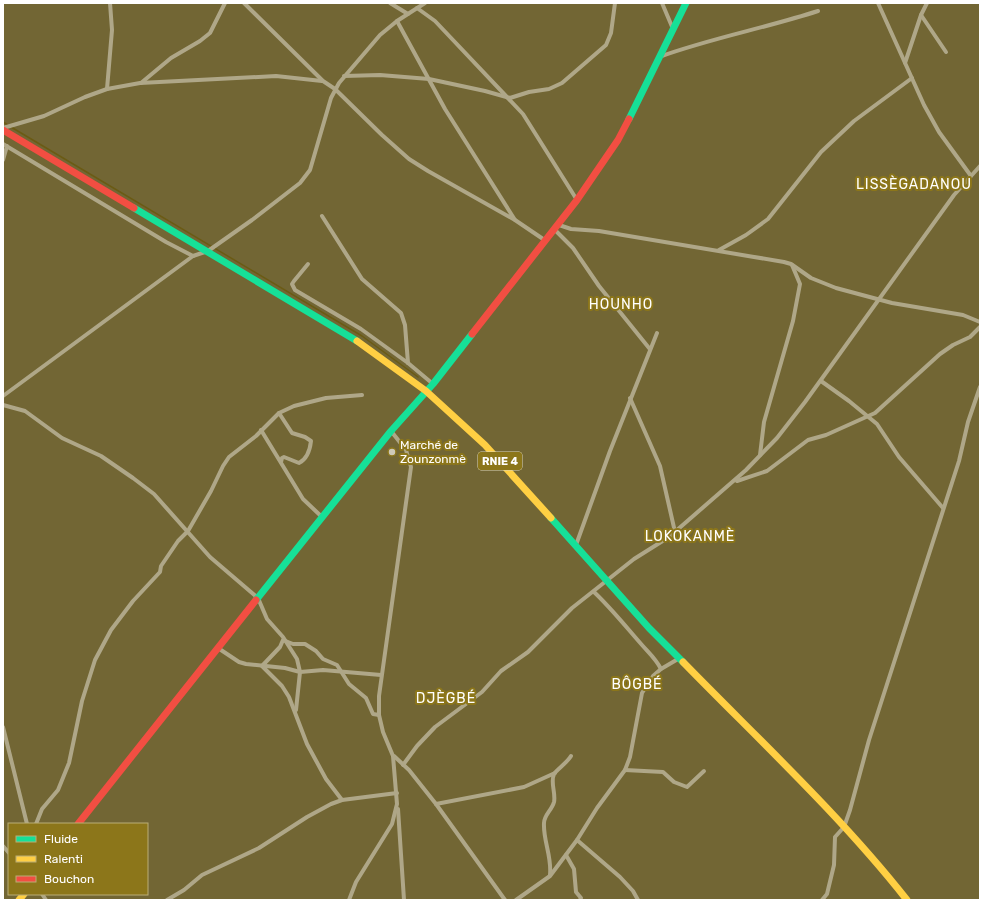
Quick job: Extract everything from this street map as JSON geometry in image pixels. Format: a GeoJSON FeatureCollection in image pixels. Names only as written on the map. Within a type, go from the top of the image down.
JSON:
{"type":"FeatureCollection","features":[{"type":"Feature","properties":{"kind":"main road"},"geometry":{"type":"LineString","coordinates":[[79,823],[390,431],[433,384],[577,200],[587,182],[609,156],[618,140],[686,3]]}},
{"type":"Feature","properties":{"kind":"main road","name":"RNIE 4"},"geometry":{"type":"LineString","coordinates":[[3,129],[208,252],[358,334],[426,391],[485,445],[520,482],[607,582],[678,659],[844,827],[885,872],[907,900]]}},
{"type":"Feature","properties":{"kind":"street"},"geometry":{"type":"LineString","coordinates":[[107,89],[112,30],[110,3]]}},
{"type":"Feature","properties":{"kind":"street"},"geometry":{"type":"LineString","coordinates":[[140,83],[171,58],[200,41],[210,33],[225,3]]}},
{"type":"Feature","properties":{"kind":"street"},"geometry":{"type":"LineString","coordinates":[[244,3],[323,81],[335,89],[409,159],[428,172],[515,220],[546,241]]}},
{"type":"Feature","properties":{"kind":"street"},"geometry":{"type":"LineString","coordinates":[[390,3],[408,14]]}},
{"type":"Feature","properties":{"kind":"street"},"geometry":{"type":"LineString","coordinates":[[3,396],[193,256],[208,252],[300,183],[308,175],[335,89],[344,76],[371,43],[397,21],[425,3]]}},
{"type":"Feature","properties":{"kind":"street"},"geometry":{"type":"LineString","coordinates":[[344,76],[380,75],[428,79],[510,98],[557,86],[606,45],[610,33],[615,3]]}},
{"type":"Feature","properties":{"kind":"street"},"geometry":{"type":"LineString","coordinates":[[662,3],[673,29]]}},
{"type":"Feature","properties":{"kind":"street"},"geometry":{"type":"LineString","coordinates":[[878,3],[912,78],[939,132],[971,176]]}},
{"type":"Feature","properties":{"kind":"street"},"geometry":{"type":"LineString","coordinates":[[905,63],[921,15],[927,3]]}},
{"type":"Feature","properties":{"kind":"street"},"geometry":{"type":"LineString","coordinates":[[417,8],[435,21],[510,98],[535,132],[577,200]]}},
{"type":"Feature","properties":{"kind":"street"},"geometry":{"type":"LineString","coordinates":[[659,57],[697,43],[762,28],[818,10]]}},
{"type":"Feature","properties":{"kind":"street"},"geometry":{"type":"LineString","coordinates":[[921,15],[946,52]]}},
{"type":"Feature","properties":{"kind":"street"},"geometry":{"type":"LineString","coordinates":[[397,21],[428,79],[515,220]]}},
{"type":"Feature","properties":{"kind":"street"},"geometry":{"type":"LineString","coordinates":[[3,129],[44,116],[85,97],[107,89],[140,83],[276,76],[323,81]]}},
{"type":"Feature","properties":{"kind":"street"},"geometry":{"type":"LineString","coordinates":[[718,250],[746,235],[768,219],[821,152],[854,121],[912,78]]}},
{"type":"Feature","properties":{"kind":"street"},"geometry":{"type":"LineString","coordinates":[[3,160],[5,145],[166,242],[193,256]]}},
{"type":"Feature","properties":{"kind":"street"},"geometry":{"type":"LineString","coordinates":[[403,765],[417,746],[435,727],[453,712],[482,692],[501,671],[528,652],[567,613],[634,559],[675,532],[734,482],[760,456],[777,438],[821,381],[881,300],[954,195],[980,166]]}},
{"type":"Feature","properties":{"kind":"street"},"geometry":{"type":"LineString","coordinates":[[322,216],[362,279],[401,312],[405,325],[408,363]]}},
{"type":"Feature","properties":{"kind":"street"},"geometry":{"type":"LineString","coordinates":[[557,227],[718,250],[791,264],[815,280],[881,300],[963,316],[980,322]]}},
{"type":"Feature","properties":{"kind":"street"},"geometry":{"type":"LineString","coordinates":[[557,227],[594,280],[649,348]]}},
{"type":"Feature","properties":{"kind":"street"},"geometry":{"type":"LineString","coordinates":[[308,264],[292,284],[295,290],[358,334],[408,363],[433,384]]}},
{"type":"Feature","properties":{"kind":"street"},"geometry":{"type":"LineString","coordinates":[[760,456],[764,422],[793,321],[800,284],[798,276],[791,264]]}},
{"type":"Feature","properties":{"kind":"street"},"geometry":{"type":"LineString","coordinates":[[734,482],[767,471],[808,440],[826,435],[856,420],[869,416],[881,408],[940,354],[970,336],[980,327]]}},
{"type":"Feature","properties":{"kind":"street"},"geometry":{"type":"LineString","coordinates":[[576,546],[630,398],[656,333]]}},
{"type":"Feature","properties":{"kind":"street"},"geometry":{"type":"LineString","coordinates":[[821,381],[869,416],[886,435],[899,457],[943,508]]}},
{"type":"Feature","properties":{"kind":"street"},"geometry":{"type":"LineString","coordinates":[[826,900],[835,860],[835,837],[844,827],[869,740],[959,461],[968,422],[980,387]]}},
{"type":"Feature","properties":{"kind":"street"},"geometry":{"type":"LineString","coordinates":[[36,823],[42,809],[58,790],[68,763],[82,701],[95,660],[111,630],[133,601],[160,572],[161,566],[178,541],[188,531],[229,457],[279,413],[294,406],[326,398],[362,395]]}},
{"type":"Feature","properties":{"kind":"street"},"geometry":{"type":"LineString","coordinates":[[630,398],[660,466],[675,532]]}},
{"type":"Feature","properties":{"kind":"street"},"geometry":{"type":"LineString","coordinates":[[3,405],[25,411],[62,438],[113,464],[154,494],[210,557],[258,598],[267,619],[297,658],[300,672],[296,710]]}},
{"type":"Feature","properties":{"kind":"street"},"geometry":{"type":"LineString","coordinates":[[279,413],[292,433],[305,437],[311,441],[310,449],[303,461],[299,463],[284,457],[282,458],[281,462]]}},
{"type":"Feature","properties":{"kind":"street"},"geometry":{"type":"LineString","coordinates":[[261,430],[303,499],[322,517]]}},
{"type":"Feature","properties":{"kind":"street"},"geometry":{"type":"LineString","coordinates":[[390,431],[406,450],[411,467],[379,696],[379,715],[394,756],[404,900]]}},
{"type":"Feature","properties":{"kind":"street"},"geometry":{"type":"LineString","coordinates":[[594,592],[618,616],[654,657],[661,669]]}},
{"type":"Feature","properties":{"kind":"street"},"geometry":{"type":"LineString","coordinates":[[262,666],[280,648],[283,640],[293,644],[305,644],[316,651],[323,659],[337,665],[349,684],[366,698],[373,714],[379,715]]}},
{"type":"Feature","properties":{"kind":"street"},"geometry":{"type":"LineString","coordinates":[[218,648],[239,662],[262,666],[300,672],[323,670],[381,675]]}},
{"type":"Feature","properties":{"kind":"street"},"geometry":{"type":"LineString","coordinates":[[323,659],[323,670]]}},
{"type":"Feature","properties":{"kind":"street"},"geometry":{"type":"LineString","coordinates":[[516,900],[550,876],[578,840],[597,808],[625,770],[630,757],[639,700],[653,676],[661,669],[678,659]]}},
{"type":"Feature","properties":{"kind":"street"},"geometry":{"type":"LineString","coordinates":[[262,666],[282,686],[296,710],[305,740],[326,779],[342,800]]}},
{"type":"Feature","properties":{"kind":"street"},"geometry":{"type":"LineString","coordinates":[[3,727],[27,823]]}},
{"type":"Feature","properties":{"kind":"street"},"geometry":{"type":"LineString","coordinates":[[394,756],[436,804],[505,900]]}},
{"type":"Feature","properties":{"kind":"street"},"geometry":{"type":"LineString","coordinates":[[436,804],[524,788],[555,773],[566,764],[571,756]]}},
{"type":"Feature","properties":{"kind":"street"},"geometry":{"type":"LineString","coordinates":[[625,770],[663,772],[674,782],[687,787],[704,771]]}},
{"type":"Feature","properties":{"kind":"street"},"geometry":{"type":"LineString","coordinates":[[550,876],[551,860],[544,823],[545,816],[552,808],[555,800],[553,779],[555,773]]}},
{"type":"Feature","properties":{"kind":"street"},"geometry":{"type":"LineString","coordinates":[[166,900],[184,890],[202,875],[253,852],[307,817],[342,800],[397,793]]}},
{"type":"Feature","properties":{"kind":"street"},"geometry":{"type":"LineString","coordinates":[[350,900],[356,882],[392,824],[398,804]]}},
{"type":"Feature","properties":{"kind":"street"},"geometry":{"type":"LineString","coordinates":[[578,840],[620,877],[638,900]]}},
{"type":"Feature","properties":{"kind":"street"},"geometry":{"type":"LineString","coordinates":[[566,855],[574,869],[576,892],[581,898],[580,900]]}},
{"type":"Feature","properties":{"kind":"street"},"geometry":{"type":"LineString","coordinates":[[822,900],[827,894]]}},
{"type":"Feature","properties":{"kind":"waterway"},"geometry":{"type":"LineString","coordinates":[[3,122],[8,125]]}},
{"type":"Feature","properties":{"kind":"waterway"},"geometry":{"type":"LineString","coordinates":[[11,127],[362,336],[418,377]]}},
{"type":"Feature","properties":{"kind":"traffic: fast"},"geometry":{"type":"LineString","coordinates":[[629,119],[686,3]]}},
{"type":"Feature","properties":{"kind":"traffic: fast"},"geometry":{"type":"LineString","coordinates":[[134,208],[357,341]]}},
{"type":"Feature","properties":{"kind":"traffic: fast"},"geometry":{"type":"LineString","coordinates":[[256,600],[391,431],[433,384],[472,334]]}},
{"type":"Feature","properties":{"kind":"traffic: fast"},"geometry":{"type":"LineString","coordinates":[[551,518],[649,628],[683,662]]}},
{"type":"Feature","properties":{"kind":"traffic: slow"},"geometry":{"type":"LineString","coordinates":[[357,341],[426,391],[485,445],[551,518]]}},
{"type":"Feature","properties":{"kind":"traffic: slow"},"geometry":{"type":"LineString","coordinates":[[683,662],[827,808],[907,900]]}},
{"type":"Feature","properties":{"kind":"traffic: slow"},"geometry":{"type":"LineString","coordinates":[[19,900],[23,895]]}},
{"type":"Feature","properties":{"kind":"traffic: jam"},"geometry":{"type":"LineString","coordinates":[[472,334],[577,200],[618,140],[629,119]]}},
{"type":"Feature","properties":{"kind":"traffic: jam"},"geometry":{"type":"LineString","coordinates":[[3,130],[134,208]]}},
{"type":"Feature","properties":{"kind":"traffic: jam"},"geometry":{"type":"LineString","coordinates":[[79,823],[256,600]]}},
{"type":"Feature","properties":{"kind":"place","name":"Marché de Zounzonmè"},"geometry":{"type":"Point","coordinates":[392,452]}},
{"type":"Feature","properties":{"kind":"district","name":"LISSÈGADANOU"},"geometry":{"type":"Point","coordinates":[914,184]}},
{"type":"Feature","properties":{"kind":"district","name":"HOUNHO"},"geometry":{"type":"Point","coordinates":[621,304]}},
{"type":"Feature","properties":{"kind":"district","name":"LOKOKANMÈ"},"geometry":{"type":"Point","coordinates":[690,536]}},
{"type":"Feature","properties":{"kind":"district","name":"BÔGBÉ"},"geometry":{"type":"Point","coordinates":[637,684]}},
{"type":"Feature","properties":{"kind":"district","name":"DJÈGBÉ"},"geometry":{"type":"Point","coordinates":[446,698]}}]}
